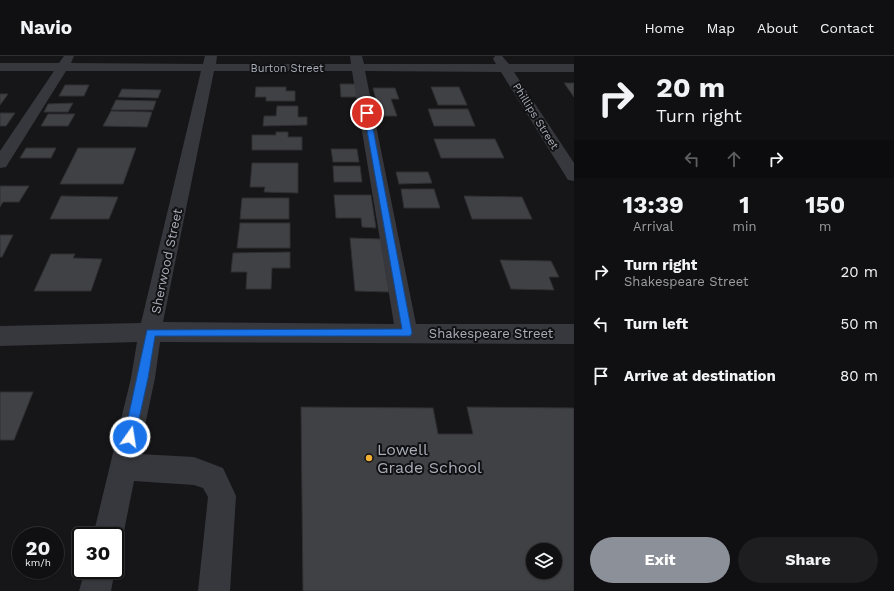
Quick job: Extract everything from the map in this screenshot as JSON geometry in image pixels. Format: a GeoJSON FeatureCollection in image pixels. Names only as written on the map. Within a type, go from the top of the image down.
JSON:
{"type":"FeatureCollection","features":[{"type":"Feature","properties":{"kind":"street","name":"Burton Street"},"geometry":{"type":"LineString","coordinates":[[0,67],[66,62],[501,62],[574,68]]}},
{"type":"Feature","properties":{"kind":"street"},"geometry":{"type":"LineString","coordinates":[[0,164],[66,62]]}},
{"type":"Feature","properties":{"kind":"street","name":"Sherwood Street"},"geometry":{"type":"LineString","coordinates":[[110,527],[143,378],[150,332],[210,62]]}},
{"type":"Feature","properties":{"kind":"street"},"geometry":{"type":"LineString","coordinates":[[358,62],[407,333]]}},
{"type":"Feature","properties":{"kind":"street","name":"Phillips Street"},"geometry":{"type":"LineString","coordinates":[[501,62],[574,176]]}},
{"type":"Feature","properties":{"kind":"street","name":"Shakespeare Street"},"geometry":{"type":"LineString","coordinates":[[0,336],[150,332],[574,334]]}},
{"type":"Feature","properties":{"kind":"street"},"geometry":{"type":"LineString","coordinates":[[123,467],[194,471],[213,478],[222,496],[214,591]]}},
{"type":"Feature","properties":{"kind":"street"},"geometry":{"type":"LineString","coordinates":[[95,591],[98,579]]}},
{"type":"Feature","properties":{"kind":"building"},"geometry":{"type":"Polygon","coordinates":[[[564,83],[574,83],[574,97],[564,83]]]}},
{"type":"Feature","properties":{"kind":"building"},"geometry":{"type":"Polygon","coordinates":[[[340,84],[356,84],[358,97],[341,97],[340,84]]]}},
{"type":"Feature","properties":{"kind":"building"},"geometry":{"type":"Polygon","coordinates":[[[65,85],[89,85],[84,96],[59,96],[65,85]]]}},
{"type":"Feature","properties":{"kind":"building"},"geometry":{"type":"Polygon","coordinates":[[[256,87],[286,87],[286,91],[295,91],[295,101],[266,101],[266,97],[255,97],[256,87]]]}},
{"type":"Feature","properties":{"kind":"building"},"geometry":{"type":"Polygon","coordinates":[[[431,87],[459,87],[467,105],[438,105],[431,87]]]}},
{"type":"Feature","properties":{"kind":"building"},"geometry":{"type":"Polygon","coordinates":[[[373,88],[395,88],[399,99],[391,99],[397,116],[375,116],[372,104],[377,104],[373,88]]]}},
{"type":"Feature","properties":{"kind":"building"},"geometry":{"type":"Polygon","coordinates":[[[122,89],[161,90],[158,98],[118,97],[122,89]]]}},
{"type":"Feature","properties":{"kind":"building"},"geometry":{"type":"Polygon","coordinates":[[[0,94],[8,94],[0,105],[0,94]]]}},
{"type":"Feature","properties":{"kind":"building"},"geometry":{"type":"Polygon","coordinates":[[[116,100],[156,101],[153,110],[111,110],[116,100]]]}},
{"type":"Feature","properties":{"kind":"building"},"geometry":{"type":"Polygon","coordinates":[[[73,103],[68,112],[44,112],[48,104],[73,103]]]}},
{"type":"Feature","properties":{"kind":"building"},"geometry":{"type":"Polygon","coordinates":[[[277,106],[298,106],[298,117],[307,117],[307,125],[263,126],[264,116],[276,116],[277,106]]]}},
{"type":"Feature","properties":{"kind":"building"},"geometry":{"type":"Polygon","coordinates":[[[428,109],[468,109],[475,126],[434,126],[428,109]]]}},
{"type":"Feature","properties":{"kind":"building"},"geometry":{"type":"Polygon","coordinates":[[[111,111],[152,112],[147,127],[103,126],[111,111]]]}},
{"type":"Feature","properties":{"kind":"building"},"geometry":{"type":"Polygon","coordinates":[[[0,113],[15,113],[6,126],[0,126],[0,113]]]}},
{"type":"Feature","properties":{"kind":"building"},"geometry":{"type":"Polygon","coordinates":[[[48,114],[75,114],[68,126],[41,126],[48,114]]]}},
{"type":"Feature","properties":{"kind":"building"},"geometry":{"type":"Polygon","coordinates":[[[276,132],[288,132],[288,137],[302,137],[302,150],[252,150],[252,135],[276,135],[276,132]]]}},
{"type":"Feature","properties":{"kind":"building"},"geometry":{"type":"Polygon","coordinates":[[[434,139],[495,139],[504,158],[441,158],[434,139]]]}},
{"type":"Feature","properties":{"kind":"building"},"geometry":{"type":"Polygon","coordinates":[[[26,148],[56,148],[51,158],[20,158],[26,148]]]}},
{"type":"Feature","properties":{"kind":"building"},"geometry":{"type":"Polygon","coordinates":[[[78,148],[136,148],[123,184],[60,184],[78,148]]]}},
{"type":"Feature","properties":{"kind":"building"},"geometry":{"type":"Polygon","coordinates":[[[331,149],[357,149],[359,162],[333,162],[331,149]]]}},
{"type":"Feature","properties":{"kind":"building"},"geometry":{"type":"Polygon","coordinates":[[[252,163],[298,163],[298,193],[264,192],[265,187],[250,187],[252,163]]]}},
{"type":"Feature","properties":{"kind":"building"},"geometry":{"type":"Polygon","coordinates":[[[333,166],[360,166],[362,182],[334,182],[333,166]]]}},
{"type":"Feature","properties":{"kind":"building"},"geometry":{"type":"Polygon","coordinates":[[[396,172],[428,172],[432,183],[399,184],[396,172]]]}},
{"type":"Feature","properties":{"kind":"building"},"geometry":{"type":"Polygon","coordinates":[[[0,186],[29,186],[19,202],[3,202],[0,207],[0,186]]]}},
{"type":"Feature","properties":{"kind":"building"},"geometry":{"type":"Polygon","coordinates":[[[401,189],[434,189],[440,208],[404,208],[401,189]]]}},
{"type":"Feature","properties":{"kind":"building"},"geometry":{"type":"Polygon","coordinates":[[[334,195],[371,195],[376,228],[362,227],[361,218],[336,218],[334,195]]]}},
{"type":"Feature","properties":{"kind":"building"},"geometry":{"type":"Polygon","coordinates":[[[61,196],[118,197],[109,219],[50,219],[61,196]]]}},
{"type":"Feature","properties":{"kind":"building"},"geometry":{"type":"Polygon","coordinates":[[[464,196],[522,197],[532,219],[472,219],[464,196]]]}},
{"type":"Feature","properties":{"kind":"building"},"geometry":{"type":"Polygon","coordinates":[[[242,198],[289,198],[289,219],[240,219],[242,198]]]}},
{"type":"Feature","properties":{"kind":"building"},"geometry":{"type":"Polygon","coordinates":[[[240,223],[290,223],[290,248],[237,248],[240,223]]]}},
{"type":"Feature","properties":{"kind":"building"},"geometry":{"type":"Polygon","coordinates":[[[0,235],[13,235],[2,257],[0,257],[0,235]]]}},
{"type":"Feature","properties":{"kind":"building"},"geometry":{"type":"Polygon","coordinates":[[[350,238],[381,239],[389,292],[355,291],[350,238]]]}},
{"type":"Feature","properties":{"kind":"building"},"geometry":{"type":"Polygon","coordinates":[[[290,252],[290,268],[272,268],[271,289],[246,289],[247,272],[231,272],[233,253],[290,252]]]}},
{"type":"Feature","properties":{"kind":"building"},"geometry":{"type":"Polygon","coordinates":[[[51,254],[75,254],[73,258],[102,259],[91,291],[34,291],[51,254]]]}},
{"type":"Feature","properties":{"kind":"building"},"geometry":{"type":"Polygon","coordinates":[[[500,260],[551,261],[559,277],[549,277],[554,290],[511,289],[500,260]]]}},
{"type":"Feature","properties":{"kind":"building"},"geometry":{"type":"Polygon","coordinates":[[[0,392],[33,392],[14,440],[0,440],[0,392]]]}},
{"type":"Feature","properties":{"kind":"building"},"geometry":{"type":"Polygon","coordinates":[[[301,407],[433,408],[438,434],[473,434],[467,407],[574,408],[574,591],[303,591],[301,407]]]}},
{"type":"Feature","properties":{"kind":"place","name":"Lowell Grade School"},"geometry":{"type":"Point","coordinates":[369,458]}},
{"type":"Feature","properties":{"kind":"route"},"geometry":{"type":"LineString","coordinates":[[130,437],[143,378],[150,332],[407,333],[367,113]]}}]}
